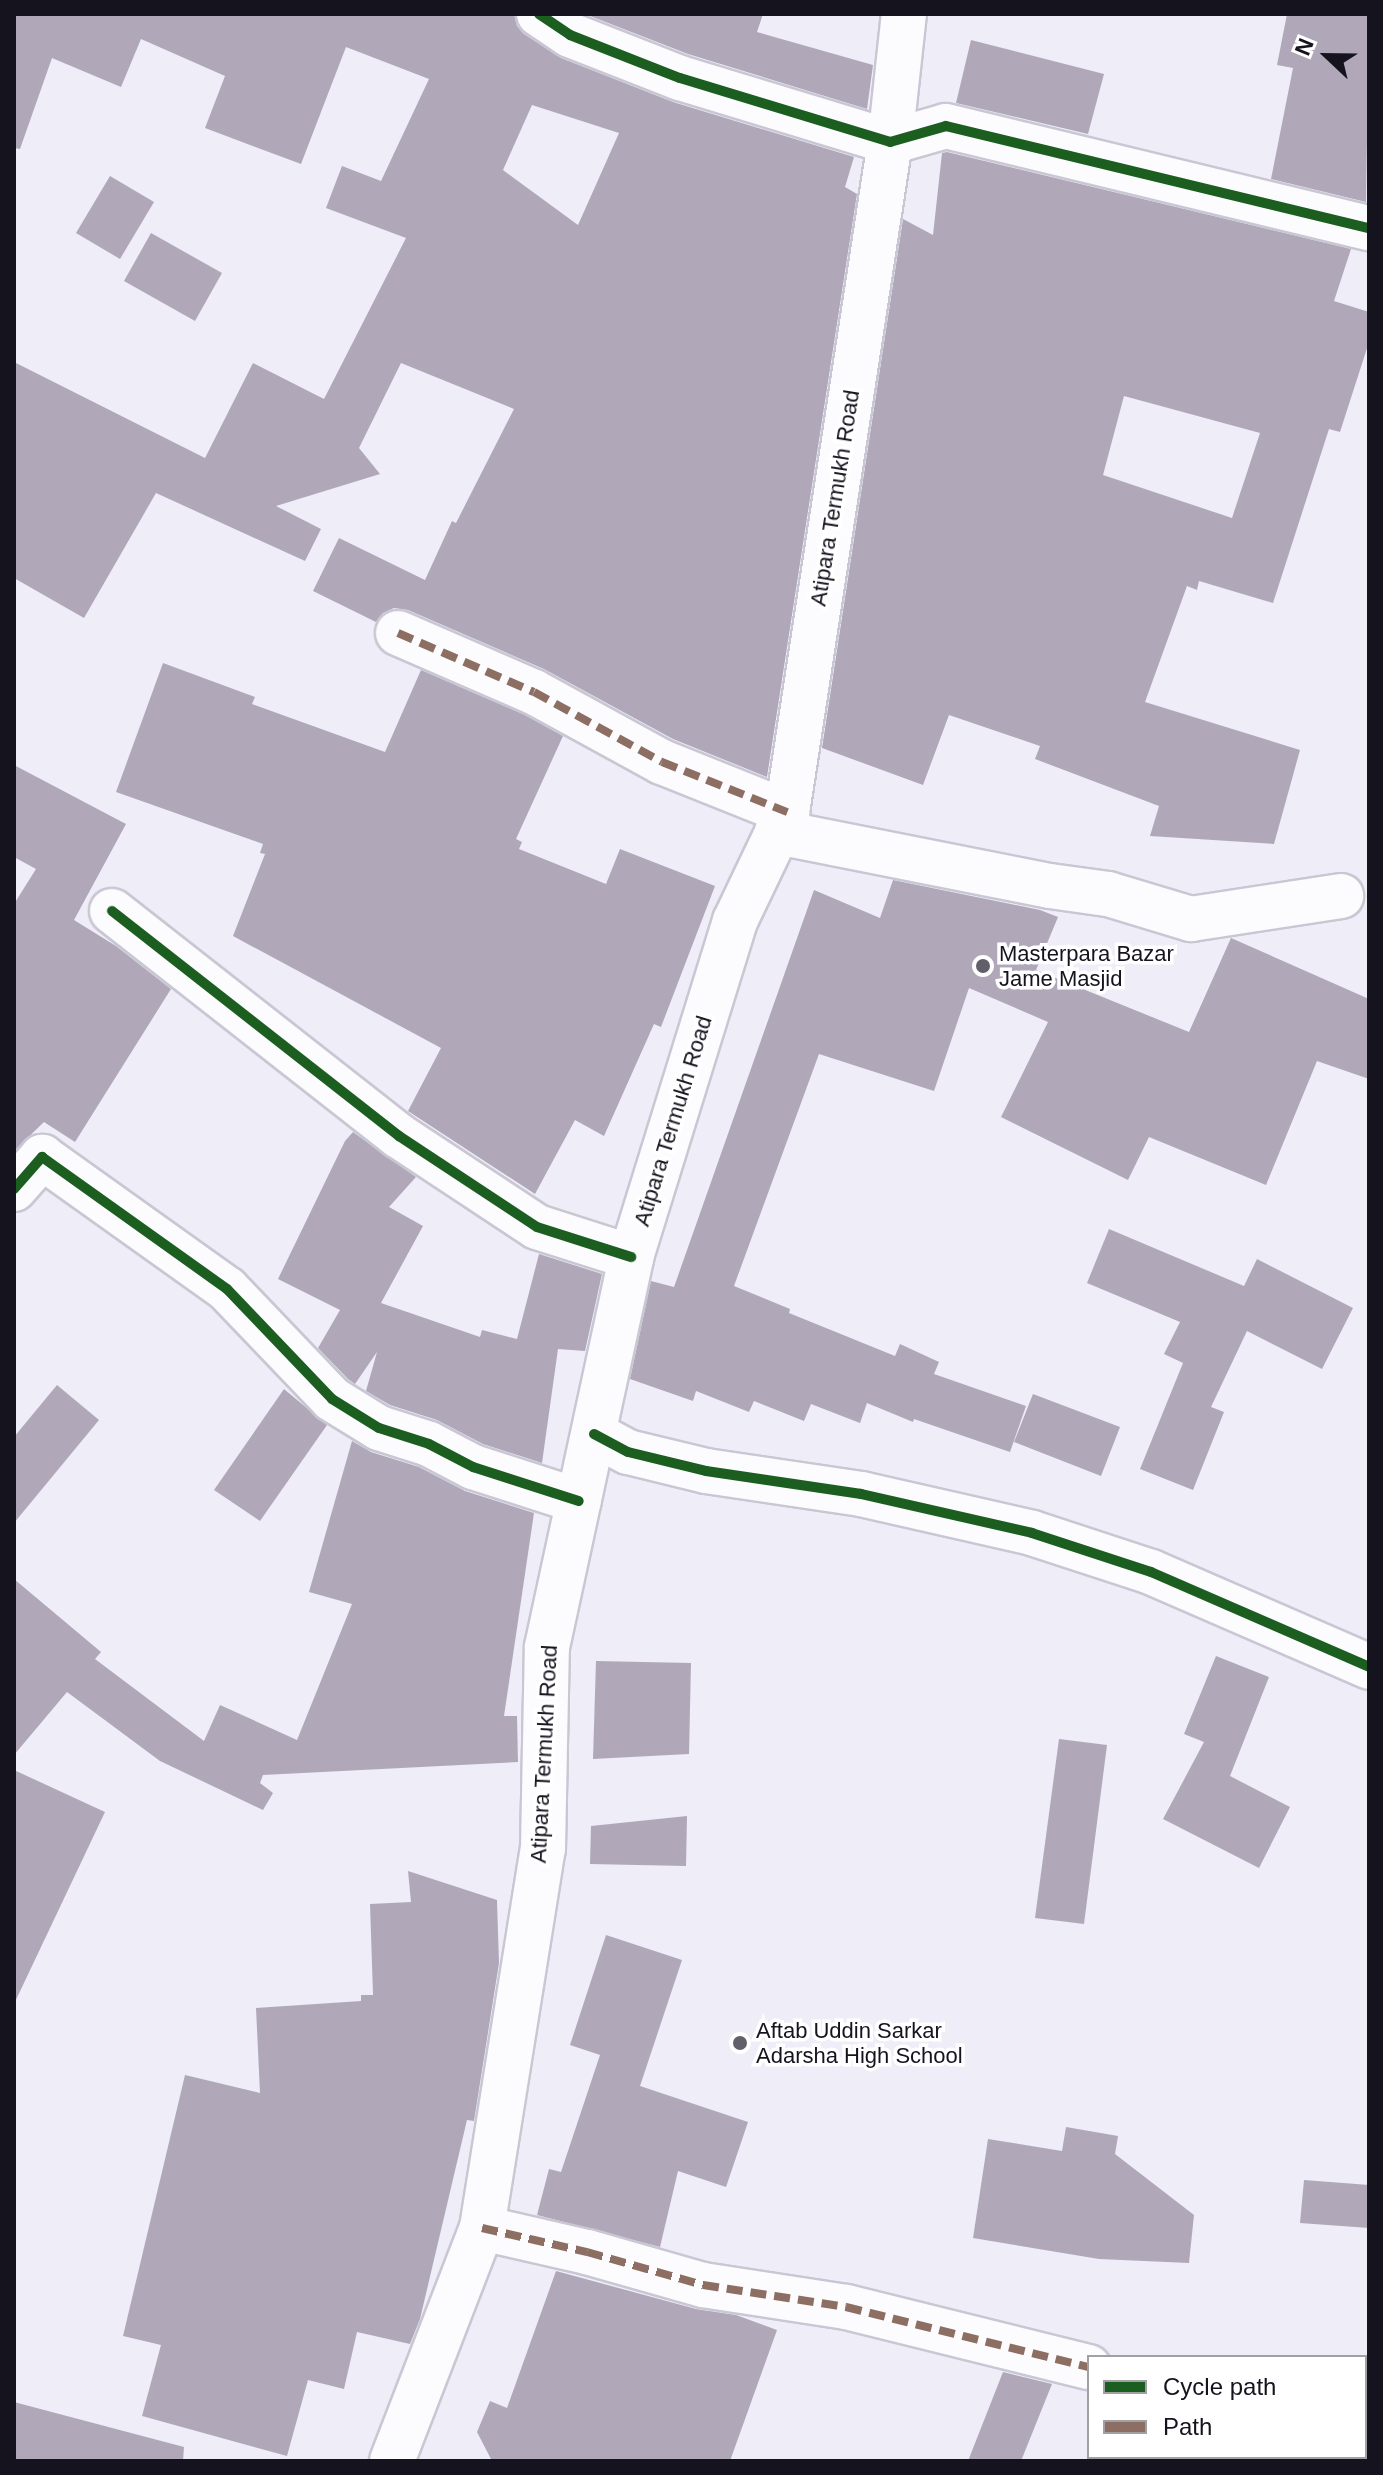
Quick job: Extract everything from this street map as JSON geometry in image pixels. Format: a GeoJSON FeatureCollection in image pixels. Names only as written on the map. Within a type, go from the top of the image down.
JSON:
{"type":"FeatureCollection","features":[{"type":"Feature","properties":{"kind":"street"},"geometry":{"type":"LineString","coordinates":[[539,14],[570,35],[680,78],[890,142],[946,126],[1369,228]]}},
{"type":"Feature","properties":{"kind":"street","name":"Atipara Termukh Road"},"geometry":{"type":"LineString","coordinates":[[392,2461],[482,2228],[543,1849],[547,1647],[631,1257],[735,921],[782,822],[890,142],[904,14]]}},
{"type":"Feature","properties":{"kind":"street"},"geometry":{"type":"LineString","coordinates":[[398,633],[534,692],[662,762],[782,822],[1050,886],[1108,894],[1191,919],[1341,896]]}},
{"type":"Feature","properties":{"kind":"street"},"geometry":{"type":"LineString","coordinates":[[112,911],[411,1144],[537,1227],[631,1257]]}},
{"type":"Feature","properties":{"kind":"street"},"geometry":{"type":"LineString","coordinates":[[23,1161],[227,1289],[332,1399],[379,1428],[429,1444],[473,1467],[579,1501]]}},
{"type":"Feature","properties":{"kind":"street"},"geometry":{"type":"LineString","coordinates":[[594,1434],[628,1452],[706,1471],[861,1494],[1032,1533],[1151,1572],[1369,1667]]}},
{"type":"Feature","properties":{"kind":"street"},"geometry":{"type":"LineString","coordinates":[[482,2228],[587,2252],[703,2285],[846,2307],[1087,2367]]}},
{"type":"Feature","properties":{"kind":"building"},"geometry":{"type":"Polygon","coordinates":[[[14,14],[514,14],[517,26],[524,34],[561,58],[673,102],[854,157],[845,187],[857,194],[767,777],[673,739],[544,669],[408,610],[394,608],[383,613],[376,622],[313,591],[339,538],[425,580],[452,521],[456,523],[514,409],[401,363],[359,448],[380,474],[276,506],[321,529],[305,561],[156,493],[84,618],[14,578],[14,362],[205,458],[253,363],[324,399],[406,238],[326,208],[342,166],[381,181],[429,79],[346,47],[301,164],[205,128],[225,76],[141,39],[121,87],[52,58],[20,149],[14,148],[14,14]],[[532,105],[503,170],[578,225],[619,133],[532,105]]]}},
{"type":"Feature","properties":{"kind":"building"},"geometry":{"type":"Polygon","coordinates":[[[585,14],[763,14],[757,32],[873,65],[867,109],[688,54],[585,14]]]}},
{"type":"Feature","properties":{"kind":"building"},"geometry":{"type":"Polygon","coordinates":[[[1287,14],[1369,14],[1366,202],[1271,179],[1293,68],[1277,65],[1287,14]]]}},
{"type":"Feature","properties":{"kind":"building"},"geometry":{"type":"Polygon","coordinates":[[[971,40],[1104,74],[1088,134],[956,103],[971,40]]]}},
{"type":"Feature","properties":{"kind":"building"},"geometry":{"type":"Polygon","coordinates":[[[942,153],[1351,249],[1334,301],[1369,312],[1369,342],[1340,432],[1329,429],[1273,603],[1199,581],[1197,590],[1187,586],[1145,702],[1300,750],[1274,844],[1150,836],[1159,806],[1035,759],[1040,746],[949,715],[923,785],[822,748],[903,219],[933,235],[942,153]],[[1124,396],[1103,475],[1232,518],[1260,433],[1124,396]]]}},
{"type":"Feature","properties":{"kind":"building"},"geometry":{"type":"Polygon","coordinates":[[[110,176],[154,202],[120,259],[76,233],[110,176]]]}},
{"type":"Feature","properties":{"kind":"building"},"geometry":{"type":"Polygon","coordinates":[[[151,233],[222,273],[195,321],[124,281],[151,233]]]}},
{"type":"Feature","properties":{"kind":"building"},"geometry":{"type":"Polygon","coordinates":[[[163,663],[255,697],[252,704],[385,752],[421,670],[523,714],[563,736],[516,839],[522,842],[519,849],[606,884],[620,849],[715,886],[661,1027],[654,1024],[604,1136],[575,1120],[535,1194],[408,1111],[441,1048],[233,936],[265,854],[260,853],[263,844],[116,792],[163,663]]]}},
{"type":"Feature","properties":{"kind":"building"},"geometry":{"type":"Polygon","coordinates":[[[14,765],[126,824],[74,920],[116,946],[171,989],[75,1142],[44,1122],[14,1151],[14,904],[36,869],[14,857],[14,765]]]}},
{"type":"Feature","properties":{"kind":"building"},"geometry":{"type":"Polygon","coordinates":[[[893,880],[1040,910],[1058,917],[1036,970],[1189,1032],[1231,938],[1369,999],[1369,1079],[1317,1061],[1266,1185],[1149,1137],[1128,1180],[1001,1117],[1048,1022],[969,988],[934,1091],[819,1054],[734,1286],[790,1309],[789,1313],[895,1356],[900,1344],[939,1362],[934,1374],[1026,1406],[1010,1452],[914,1419],[913,1422],[867,1403],[860,1423],[811,1404],[804,1421],[754,1401],[749,1412],[696,1391],[693,1401],[630,1379],[651,1281],[674,1287],[814,890],[880,918],[893,880]]]}},
{"type":"Feature","properties":{"kind":"building"},"geometry":{"type":"Polygon","coordinates":[[[353,1132],[416,1177],[389,1207],[423,1226],[381,1303],[480,1337],[482,1330],[517,1339],[539,1254],[602,1274],[585,1351],[558,1349],[542,1463],[483,1444],[437,1420],[390,1405],[366,1391],[377,1352],[355,1384],[318,1348],[340,1310],[278,1279],[345,1141],[353,1132]]]}},
{"type":"Feature","properties":{"kind":"building"},"geometry":{"type":"Polygon","coordinates":[[[1109,1229],[1244,1286],[1257,1259],[1353,1308],[1322,1369],[1247,1331],[1211,1407],[1224,1412],[1193,1490],[1140,1469],[1183,1363],[1164,1354],[1180,1322],[1087,1283],[1109,1229]]]}},
{"type":"Feature","properties":{"kind":"building"},"geometry":{"type":"Polygon","coordinates":[[[57,1385],[99,1420],[14,1523],[14,1437],[57,1385]]]}},
{"type":"Feature","properties":{"kind":"building"},"geometry":{"type":"Polygon","coordinates":[[[284,1389],[327,1425],[260,1521],[214,1490],[284,1389]]]}},
{"type":"Feature","properties":{"kind":"building"},"geometry":{"type":"Polygon","coordinates":[[[1033,1394],[1120,1427],[1101,1476],[1014,1442],[1033,1394]]]}},
{"type":"Feature","properties":{"kind":"building"},"geometry":{"type":"Polygon","coordinates":[[[352,1441],[371,1452],[419,1467],[465,1491],[534,1513],[504,1716],[517,1716],[518,1762],[263,1775],[260,1783],[273,1793],[263,1810],[160,1761],[67,1692],[14,1755],[14,1579],[101,1652],[95,1659],[204,1741],[220,1705],[297,1740],[352,1604],[309,1592],[352,1441]]]}},
{"type":"Feature","properties":{"kind":"building"},"geometry":{"type":"Polygon","coordinates":[[[1216,1656],[1269,1677],[1230,1776],[1290,1807],[1259,1868],[1163,1819],[1204,1742],[1184,1734],[1216,1656]]]}},
{"type":"Feature","properties":{"kind":"building"},"geometry":{"type":"Polygon","coordinates":[[[596,1661],[691,1663],[689,1754],[593,1759],[596,1661]]]}},
{"type":"Feature","properties":{"kind":"building"},"geometry":{"type":"Polygon","coordinates":[[[1059,1739],[1107,1745],[1084,1924],[1035,1918],[1059,1739]]]}},
{"type":"Feature","properties":{"kind":"building"},"geometry":{"type":"Polygon","coordinates":[[[14,1770],[105,1812],[14,2004],[14,1770]]]}},
{"type":"Feature","properties":{"kind":"building"},"geometry":{"type":"Polygon","coordinates":[[[687,1816],[686,1866],[590,1864],[591,1826],[687,1816]]]}},
{"type":"Feature","properties":{"kind":"building"},"geometry":{"type":"Polygon","coordinates":[[[408,1871],[497,1900],[499,1963],[474,2121],[467,2120],[420,2319],[410,2344],[357,2332],[344,2389],[308,2380],[287,2456],[142,2416],[161,2345],[123,2336],[185,2075],[260,2093],[256,2008],[361,2001],[361,1995],[373,1995],[370,1904],[411,1902],[408,1871]]]}},
{"type":"Feature","properties":{"kind":"building"},"geometry":{"type":"Polygon","coordinates":[[[606,1935],[682,1960],[640,2086],[748,2122],[726,2187],[678,2171],[660,2247],[537,2215],[549,2169],[561,2172],[600,2055],[570,2045],[606,1935]]]}},
{"type":"Feature","properties":{"kind":"building"},"geometry":{"type":"Polygon","coordinates":[[[1066,2127],[1118,2136],[1115,2154],[1194,2215],[1189,2263],[1099,2259],[973,2238],[988,2139],[1062,2151],[1066,2127]]]}},
{"type":"Feature","properties":{"kind":"building"},"geometry":{"type":"Polygon","coordinates":[[[1304,2180],[1369,2185],[1369,2228],[1300,2223],[1304,2180]]]}},
{"type":"Feature","properties":{"kind":"building"},"geometry":{"type":"Polygon","coordinates":[[[556,2271],[696,2309],[736,2315],[777,2330],[730,2461],[492,2461],[477,2432],[490,2401],[507,2408],[556,2271]]]}},
{"type":"Feature","properties":{"kind":"building"},"geometry":{"type":"Polygon","coordinates":[[[1003,2372],[1052,2384],[1021,2461],[968,2461],[1003,2372]]]}},
{"type":"Feature","properties":{"kind":"building"},"geometry":{"type":"Polygon","coordinates":[[[14,2402],[184,2447],[183,2461],[14,2461],[14,2402]]]}},
{"type":"Feature","properties":{"kind":"marked path"},"geometry":{"type":"LineString","coordinates":[[398,633],[534,692],[662,762],[787,812]]}},
{"type":"Feature","properties":{"kind":"marked path"},"geometry":{"type":"LineString","coordinates":[[482,2228],[587,2252],[703,2285],[846,2307],[1087,2367]]}},
{"type":"Feature","properties":{"kind":"cycle path"},"geometry":{"type":"LineString","coordinates":[[539,14],[570,35],[680,78],[890,142],[946,126],[1369,228]]}},
{"type":"Feature","properties":{"kind":"cycle path"},"geometry":{"type":"LineString","coordinates":[[112,911],[399,1136],[537,1227],[631,1257]]}},
{"type":"Feature","properties":{"kind":"cycle path"},"geometry":{"type":"LineString","coordinates":[[14,1189],[42,1157],[227,1289],[332,1399],[379,1428],[429,1444],[473,1467],[579,1501]]}},
{"type":"Feature","properties":{"kind":"cycle path"},"geometry":{"type":"LineString","coordinates":[[594,1434],[628,1452],[706,1471],[861,1494],[1032,1533],[1151,1572],[1369,1667]]}},
{"type":"Feature","properties":{"kind":"place","name":"Masterpara Bazar Jame Masjid"},"geometry":{"type":"Point","coordinates":[983,966]}},
{"type":"Feature","properties":{"kind":"place","name":"Aftab Uddin Sarkar Adarsha High School"},"geometry":{"type":"Point","coordinates":[740,2043]}}]}
